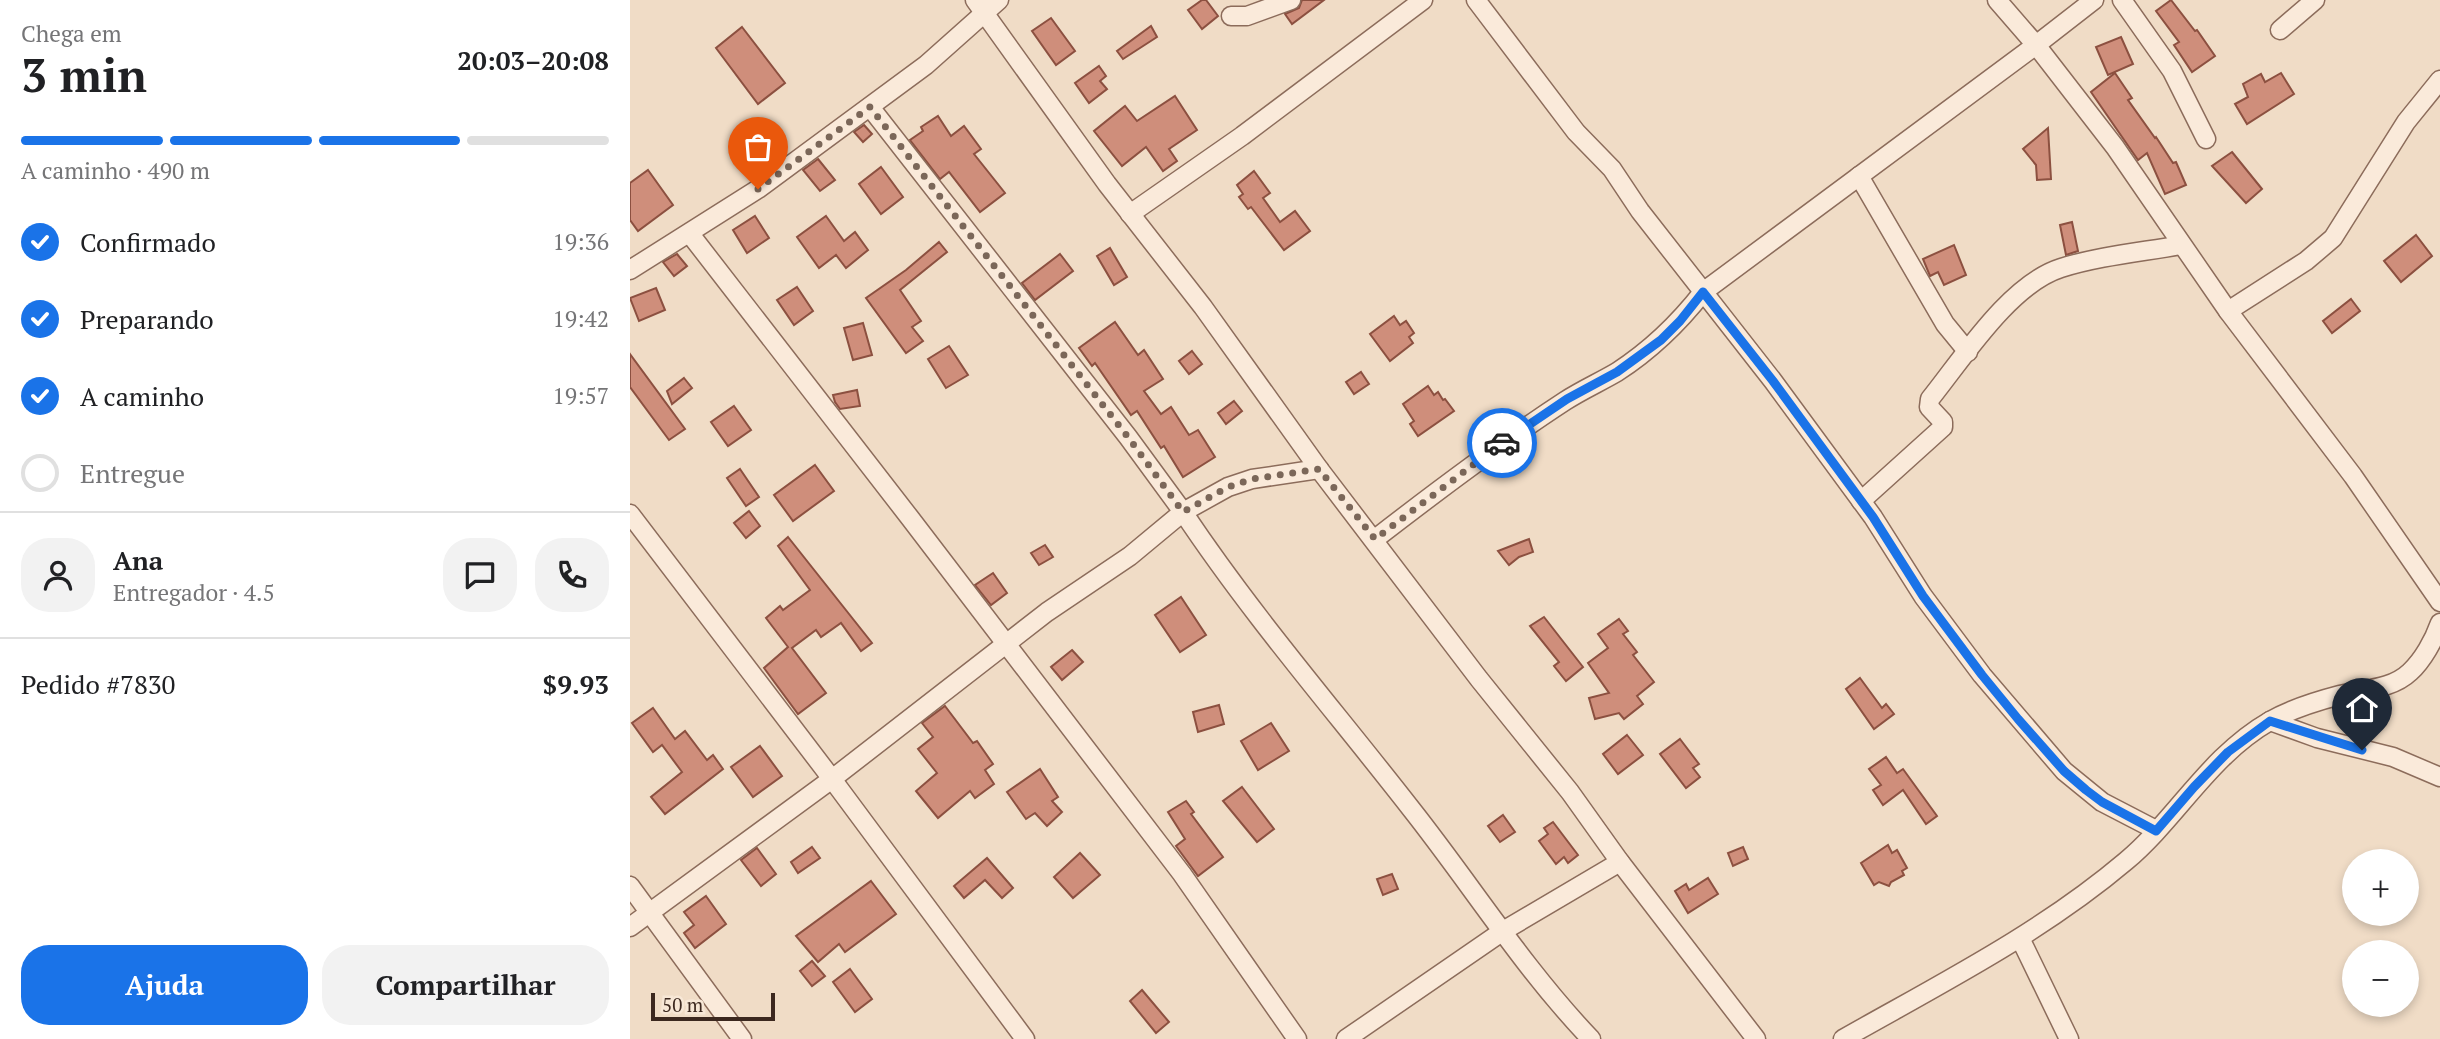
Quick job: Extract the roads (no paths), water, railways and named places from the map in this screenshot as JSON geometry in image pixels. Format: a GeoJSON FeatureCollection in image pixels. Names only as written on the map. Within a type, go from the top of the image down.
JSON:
{"type":"FeatureCollection","features":[{"type":"Feature","properties":{"kind":"street"},"geometry":{"type":"LineString","coordinates":[[630,270],[758,189],[926,65],[980,7],[999,0]]}},
{"type":"Feature","properties":{"kind":"street"},"geometry":{"type":"LineString","coordinates":[[1231,16],[1247,16],[1291,0]]}},
{"type":"Feature","properties":{"kind":"street"},"geometry":{"type":"LineString","coordinates":[[1130,214],[1242,136],[1423,0]]}},
{"type":"Feature","properties":{"kind":"street"},"geometry":{"type":"LineString","coordinates":[[1476,0],[1576,132],[1612,169],[1773,381],[1861,501],[1923,596],[1982,675],[2064,771],[2102,802],[2156,831]]}},
{"type":"Feature","properties":{"kind":"street"},"geometry":{"type":"LineString","coordinates":[[1997,0],[2115,147],[2228,311],[2353,476],[2440,602]]}},
{"type":"Feature","properties":{"kind":"street"},"geometry":{"type":"LineString","coordinates":[[1375,539],[1490,451],[1567,399],[1617,372],[1661,340],[1703,292],[2036,46],[2094,0]]}},
{"type":"Feature","properties":{"kind":"street"},"geometry":{"type":"LineString","coordinates":[[2122,0],[2172,71],[2206,139]]}},
{"type":"Feature","properties":{"kind":"street"},"geometry":{"type":"LineString","coordinates":[[2280,30],[2315,0]]}},
{"type":"Feature","properties":{"kind":"street"},"geometry":{"type":"LineString","coordinates":[[980,7],[1130,214],[1203,307],[1319,469],[1375,539],[1479,679],[1570,792],[1620,862],[1756,1039]]}},
{"type":"Feature","properties":{"kind":"street"},"geometry":{"type":"LineString","coordinates":[[2228,311],[2306,261],[2333,238],[2406,122],[2440,80]]}},
{"type":"Feature","properties":{"kind":"street"},"geometry":{"type":"LineString","coordinates":[[870,107],[1128,437],[1262,624],[1412,809],[1537,977],[1591,1039]]}},
{"type":"Feature","properties":{"kind":"street"},"geometry":{"type":"LineString","coordinates":[[1859,176],[1945,324],[1968,352]]}},
{"type":"Feature","properties":{"kind":"street"},"geometry":{"type":"LineString","coordinates":[[690,234],[1182,874],[1297,1039]]}},
{"type":"Feature","properties":{"kind":"street"},"geometry":{"type":"LineString","coordinates":[[1861,501],[1943,428],[1943,422],[1928,407],[1928,403],[2012,299],[2033,282],[2059,269],[2182,245]]}},
{"type":"Feature","properties":{"kind":"street"},"geometry":{"type":"LineString","coordinates":[[630,927],[832,779],[1047,612],[1130,556],[1183,512],[1228,487],[1252,479],[1319,469]]}},
{"type":"Feature","properties":{"kind":"street"},"geometry":{"type":"LineString","coordinates":[[630,514],[1025,1039]]}},
{"type":"Feature","properties":{"kind":"street"},"geometry":{"type":"LineString","coordinates":[[1843,1039],[2046,922],[2129,859],[2228,752],[2270,721],[2341,695],[2392,684],[2409,673],[2428,649],[2440,623]]}},
{"type":"Feature","properties":{"kind":"street"},"geometry":{"type":"LineString","coordinates":[[2270,721],[2328,741],[2393,757],[2440,777]]}},
{"type":"Feature","properties":{"kind":"street"},"geometry":{"type":"LineString","coordinates":[[1346,1039],[1503,931],[1620,862]]}},
{"type":"Feature","properties":{"kind":"street"},"geometry":{"type":"LineString","coordinates":[[630,886],[742,1039]]}},
{"type":"Feature","properties":{"kind":"street"},"geometry":{"type":"LineString","coordinates":[[2020,938],[2068,1039]]}}]}
